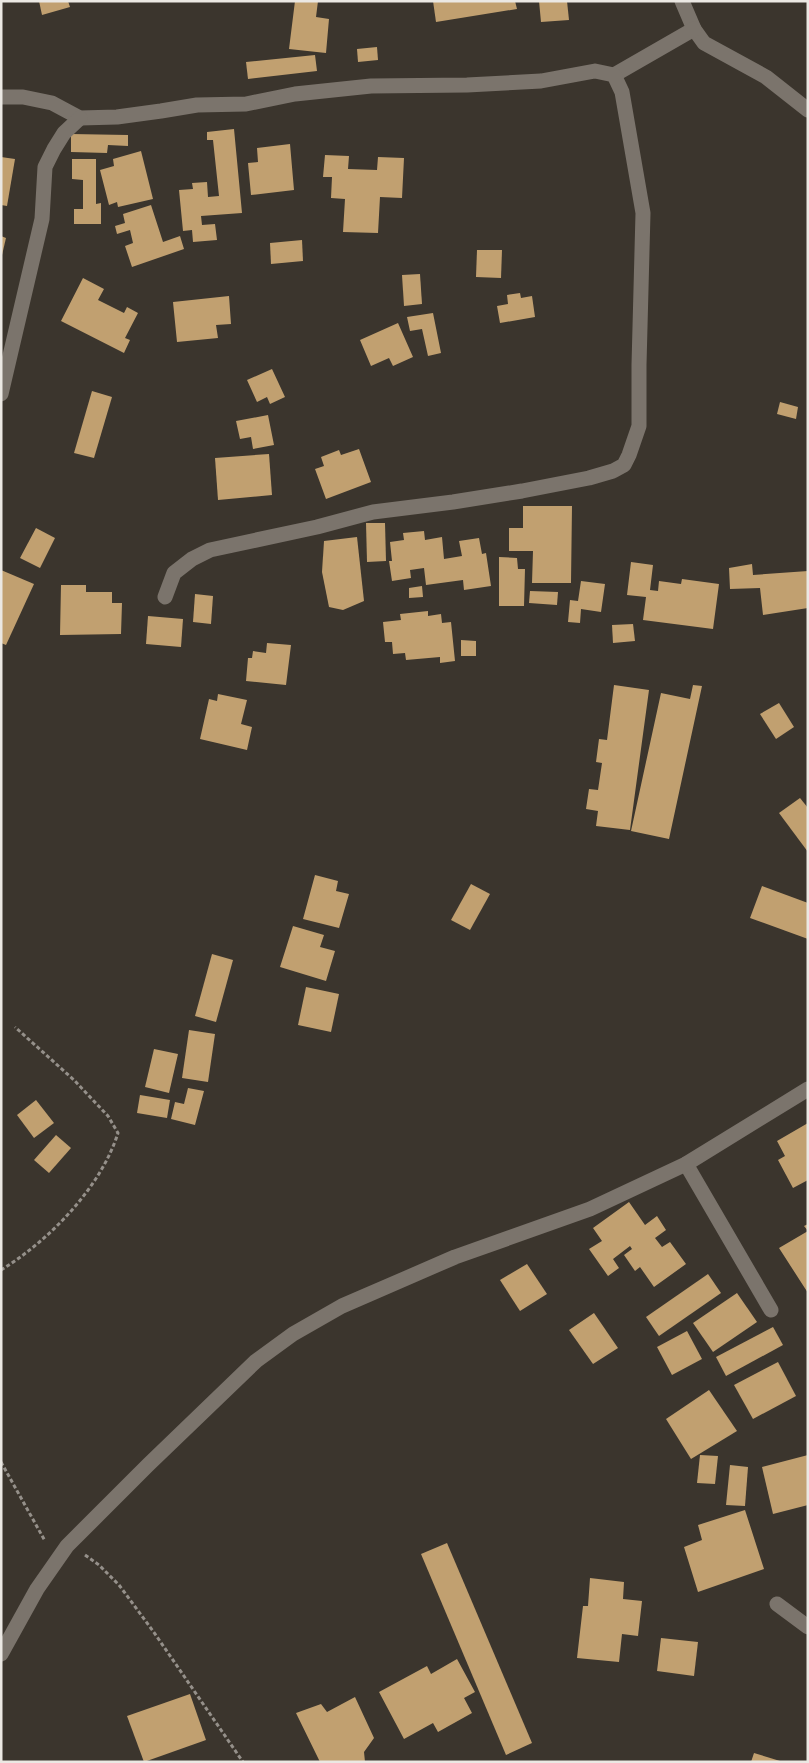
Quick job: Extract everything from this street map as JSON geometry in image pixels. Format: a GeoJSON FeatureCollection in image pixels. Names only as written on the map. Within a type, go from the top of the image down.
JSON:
{"type":"FeatureCollection","features":[{"type":"Feature","properties":{"kind":"street"},"geometry":{"type":"LineString","coordinates":[[682,1],[694,29],[704,43],[766,76],[808,110]]}},
{"type":"Feature","properties":{"kind":"street"},"geometry":{"type":"LineString","coordinates":[[1,97],[23,97],[52,103],[80,118],[144,114],[197,104],[246,104],[295,94],[371,86],[467,85],[541,81],[595,71],[614,75],[694,29]]}},
{"type":"Feature","properties":{"kind":"street"},"geometry":{"type":"LineString","coordinates":[[165,597],[174,573],[192,559],[210,550],[318,527],[373,512],[453,502],[589,478],[613,472],[624,465],[630,455],[639,426],[643,213],[622,92],[614,75]]}},
{"type":"Feature","properties":{"kind":"street"},"geometry":{"type":"LineString","coordinates":[[1,394],[42,219],[45,167],[64,133],[80,118]]}},
{"type":"Feature","properties":{"kind":"street"},"geometry":{"type":"LineString","coordinates":[[1,1654],[37,1589],[61,1553],[148,1464],[256,1361],[293,1334],[342,1306],[455,1257],[590,1210],[686,1164],[808,1090]]}},
{"type":"Feature","properties":{"kind":"street"},"geometry":{"type":"LineString","coordinates":[[686,1164],[771,1310]]}},
{"type":"Feature","properties":{"kind":"street"},"geometry":{"type":"LineString","coordinates":[[777,1604],[808,1627]]}},
{"type":"Feature","properties":{"kind":"path"},"geometry":{"type":"LineString","coordinates":[[1,1270],[20,1258],[63,1220],[94,1181],[112,1153],[118,1133],[108,1116],[74,1080],[15,1027]]}},
{"type":"Feature","properties":{"kind":"path"},"geometry":{"type":"LineString","coordinates":[[1,1462],[44,1540],[61,1553],[86,1555],[119,1584],[244,1762]]}},
{"type":"Feature","properties":{"kind":"building"},"geometry":{"type":"Polygon","coordinates":[[[39,1],[68,1],[70,7],[42,15],[39,1]]]}},
{"type":"Feature","properties":{"kind":"building"},"geometry":{"type":"Polygon","coordinates":[[[295,1],[318,1],[316,17],[329,19],[326,53],[289,49],[295,1]]]}},
{"type":"Feature","properties":{"kind":"building"},"geometry":{"type":"Polygon","coordinates":[[[433,1],[515,1],[517,9],[436,22],[433,1]]]}},
{"type":"Feature","properties":{"kind":"building"},"geometry":{"type":"Polygon","coordinates":[[[539,1],[567,1],[569,20],[541,22],[539,1]]]}},
{"type":"Feature","properties":{"kind":"building"},"geometry":{"type":"Polygon","coordinates":[[[377,47],[378,60],[358,62],[357,49],[377,47]]]}},
{"type":"Feature","properties":{"kind":"building"},"geometry":{"type":"Polygon","coordinates":[[[315,55],[317,71],[248,79],[246,62],[315,55]]]}},
{"type":"Feature","properties":{"kind":"building"},"geometry":{"type":"Polygon","coordinates":[[[234,129],[242,213],[201,216],[202,225],[215,224],[217,240],[193,242],[192,230],[183,231],[179,190],[193,189],[192,183],[207,182],[208,197],[219,196],[213,140],[207,140],[207,132],[234,129]]]}},
{"type":"Feature","properties":{"kind":"building"},"geometry":{"type":"Polygon","coordinates":[[[71,134],[128,135],[128,146],[108,145],[107,153],[71,152],[71,134]]]}},
{"type":"Feature","properties":{"kind":"building"},"geometry":{"type":"Polygon","coordinates":[[[290,144],[294,190],[251,195],[248,163],[258,162],[257,148],[290,144]]]}},
{"type":"Feature","properties":{"kind":"building"},"geometry":{"type":"Polygon","coordinates":[[[141,151],[153,199],[118,207],[117,202],[109,205],[100,170],[114,166],[113,159],[141,151]]]}},
{"type":"Feature","properties":{"kind":"building"},"geometry":{"type":"Polygon","coordinates":[[[325,155],[349,156],[348,169],[377,170],[378,157],[404,158],[402,198],[380,197],[378,233],[343,232],[345,199],[331,198],[332,177],[323,177],[325,155]]]}},
{"type":"Feature","properties":{"kind":"building"},"geometry":{"type":"Polygon","coordinates":[[[1,157],[15,159],[7,206],[1,205],[1,157]]]}},
{"type":"Feature","properties":{"kind":"building"},"geometry":{"type":"Polygon","coordinates":[[[72,159],[96,159],[96,204],[101,203],[101,224],[74,224],[74,209],[83,209],[83,180],[72,179],[72,159]]]}},
{"type":"Feature","properties":{"kind":"building"},"geometry":{"type":"Polygon","coordinates":[[[151,205],[163,242],[180,236],[184,249],[132,267],[125,246],[133,243],[130,230],[117,234],[115,226],[125,223],[123,214],[151,205]]]}},
{"type":"Feature","properties":{"kind":"building"},"geometry":{"type":"Polygon","coordinates":[[[1,236],[6,238],[2,255],[1,255],[1,236]]]}},
{"type":"Feature","properties":{"kind":"building"},"geometry":{"type":"Polygon","coordinates":[[[302,240],[303,261],[271,264],[270,243],[302,240]]]}},
{"type":"Feature","properties":{"kind":"building"},"geometry":{"type":"Polygon","coordinates":[[[477,250],[502,250],[501,278],[476,277],[477,250]]]}},
{"type":"Feature","properties":{"kind":"building"},"geometry":{"type":"Polygon","coordinates":[[[420,274],[422,304],[404,306],[402,275],[420,274]]]}},
{"type":"Feature","properties":{"kind":"building"},"geometry":{"type":"Polygon","coordinates":[[[83,278],[104,289],[98,300],[124,313],[127,307],[138,313],[125,338],[130,340],[124,353],[61,321],[83,278]]]}},
{"type":"Feature","properties":{"kind":"building"},"geometry":{"type":"Polygon","coordinates":[[[520,293],[521,298],[532,296],[535,317],[500,323],[497,306],[508,304],[507,295],[520,293]]]}},
{"type":"Feature","properties":{"kind":"building"},"geometry":{"type":"Polygon","coordinates":[[[229,296],[231,324],[216,325],[218,338],[177,342],[173,302],[229,296]]]}},
{"type":"Feature","properties":{"kind":"building"},"geometry":{"type":"Polygon","coordinates":[[[433,313],[441,353],[428,356],[422,329],[410,331],[407,317],[433,313]]]}},
{"type":"Feature","properties":{"kind":"building"},"geometry":{"type":"Polygon","coordinates":[[[398,323],[413,357],[393,366],[389,358],[371,366],[360,340],[398,323]]]}},
{"type":"Feature","properties":{"kind":"building"},"geometry":{"type":"Polygon","coordinates":[[[272,369],[285,397],[270,404],[267,397],[257,402],[247,380],[272,369]]]}},
{"type":"Feature","properties":{"kind":"building"},"geometry":{"type":"Polygon","coordinates":[[[92,391],[112,397],[94,458],[74,453],[92,391]]]}},
{"type":"Feature","properties":{"kind":"building"},"geometry":{"type":"Polygon","coordinates":[[[780,402],[798,407],[796,419],[777,414],[780,402]]]}},
{"type":"Feature","properties":{"kind":"building"},"geometry":{"type":"Polygon","coordinates":[[[268,415],[274,445],[253,449],[251,437],[240,439],[236,421],[268,415]]]}},
{"type":"Feature","properties":{"kind":"building"},"geometry":{"type":"Polygon","coordinates":[[[359,449],[371,482],[326,499],[315,469],[324,466],[321,457],[339,450],[341,455],[359,449]]]}},
{"type":"Feature","properties":{"kind":"building"},"geometry":{"type":"Polygon","coordinates":[[[269,454],[272,495],[218,500],[215,458],[269,454]]]}},
{"type":"Feature","properties":{"kind":"building"},"geometry":{"type":"Polygon","coordinates":[[[523,506],[572,506],[571,583],[532,583],[533,551],[509,551],[509,528],[523,528],[523,506]]]}},
{"type":"Feature","properties":{"kind":"building"},"geometry":{"type":"Polygon","coordinates":[[[366,523],[385,523],[386,561],[367,562],[366,523]]]}},
{"type":"Feature","properties":{"kind":"building"},"geometry":{"type":"Polygon","coordinates":[[[36,528],[55,538],[40,568],[20,558],[36,528]]]}},
{"type":"Feature","properties":{"kind":"building"},"geometry":{"type":"Polygon","coordinates":[[[424,531],[425,540],[442,537],[444,559],[462,556],[459,541],[479,538],[482,554],[486,553],[491,586],[464,590],[463,580],[426,585],[424,568],[410,570],[411,578],[392,581],[389,561],[392,561],[390,542],[404,540],[403,533],[424,531]]]}},
{"type":"Feature","properties":{"kind":"building"},"geometry":{"type":"Polygon","coordinates":[[[357,537],[364,601],[343,610],[329,607],[322,572],[324,541],[357,537]]]}},
{"type":"Feature","properties":{"kind":"building"},"geometry":{"type":"Polygon","coordinates":[[[499,557],[517,558],[518,569],[525,569],[524,606],[499,606],[499,557]]]}},
{"type":"Feature","properties":{"kind":"building"},"geometry":{"type":"Polygon","coordinates":[[[631,562],[653,565],[650,590],[658,591],[659,581],[681,584],[682,579],[719,584],[713,629],[643,620],[646,597],[627,595],[631,562]]]}},
{"type":"Feature","properties":{"kind":"building"},"geometry":{"type":"Polygon","coordinates":[[[752,564],[753,575],[808,571],[808,608],[763,615],[760,588],[730,589],[729,568],[752,564]]]}},
{"type":"Feature","properties":{"kind":"building"},"geometry":{"type":"Polygon","coordinates":[[[1,570],[34,584],[6,645],[1,643],[1,570]]]}},
{"type":"Feature","properties":{"kind":"building"},"geometry":{"type":"Polygon","coordinates":[[[581,581],[605,584],[601,612],[581,609],[580,623],[568,622],[570,600],[578,601],[581,581]]]}},
{"type":"Feature","properties":{"kind":"building"},"geometry":{"type":"Polygon","coordinates":[[[61,585],[86,585],[86,592],[112,592],[112,603],[122,603],[121,634],[60,635],[61,585]]]}},
{"type":"Feature","properties":{"kind":"building"},"geometry":{"type":"Polygon","coordinates":[[[422,586],[423,597],[409,598],[409,588],[422,586]]]}},
{"type":"Feature","properties":{"kind":"building"},"geometry":{"type":"Polygon","coordinates":[[[530,591],[558,592],[557,605],[529,603],[530,591]]]}},
{"type":"Feature","properties":{"kind":"building"},"geometry":{"type":"Polygon","coordinates":[[[195,594],[213,596],[211,624],[193,622],[195,594]]]}},
{"type":"Feature","properties":{"kind":"building"},"geometry":{"type":"Polygon","coordinates":[[[428,611],[428,616],[441,614],[442,623],[451,622],[455,661],[440,663],[440,657],[406,660],[405,653],[393,654],[392,642],[385,642],[383,622],[401,620],[400,614],[428,611]]]}},
{"type":"Feature","properties":{"kind":"building"},"geometry":{"type":"Polygon","coordinates":[[[148,616],[183,619],[181,647],[146,644],[148,616]]]}},
{"type":"Feature","properties":{"kind":"building"},"geometry":{"type":"Polygon","coordinates":[[[633,624],[635,641],[613,643],[612,625],[633,624]]]}},
{"type":"Feature","properties":{"kind":"building"},"geometry":{"type":"Polygon","coordinates":[[[461,640],[476,641],[476,656],[461,656],[461,640]]]}},
{"type":"Feature","properties":{"kind":"building"},"geometry":{"type":"Polygon","coordinates":[[[267,643],[291,645],[286,685],[246,681],[248,658],[252,658],[253,651],[266,653],[267,643]]]}},
{"type":"Feature","properties":{"kind":"building"},"geometry":{"type":"Polygon","coordinates":[[[614,685],[649,690],[630,830],[596,826],[598,811],[586,809],[589,789],[598,790],[602,763],[596,762],[599,739],[607,740],[614,685]]]}},
{"type":"Feature","properties":{"kind":"building"},"geometry":{"type":"Polygon","coordinates":[[[693,685],[702,686],[669,839],[631,831],[661,693],[690,699],[693,685]]]}},
{"type":"Feature","properties":{"kind":"building"},"geometry":{"type":"Polygon","coordinates":[[[218,694],[247,700],[241,724],[252,727],[247,750],[200,739],[209,699],[217,701],[218,694]]]}},
{"type":"Feature","properties":{"kind":"building"},"geometry":{"type":"Polygon","coordinates":[[[779,703],[794,727],[776,739],[760,714],[779,703]]]}},
{"type":"Feature","properties":{"kind":"building"},"geometry":{"type":"Polygon","coordinates":[[[800,798],[808,808],[808,852],[779,813],[800,798]]]}},
{"type":"Feature","properties":{"kind":"building"},"geometry":{"type":"Polygon","coordinates":[[[315,875],[338,881],[336,891],[349,894],[339,928],[303,919],[315,875]]]}},
{"type":"Feature","properties":{"kind":"building"},"geometry":{"type":"Polygon","coordinates":[[[471,884],[490,894],[470,930],[451,920],[471,884]]]}},
{"type":"Feature","properties":{"kind":"building"},"geometry":{"type":"Polygon","coordinates":[[[762,886],[808,903],[808,939],[750,918],[762,886]]]}},
{"type":"Feature","properties":{"kind":"building"},"geometry":{"type":"Polygon","coordinates":[[[293,926],[324,935],[320,947],[335,951],[326,981],[280,967],[293,926]]]}},
{"type":"Feature","properties":{"kind":"building"},"geometry":{"type":"Polygon","coordinates":[[[212,954],[233,960],[216,1022],[195,1016],[212,954]]]}},
{"type":"Feature","properties":{"kind":"building"},"geometry":{"type":"Polygon","coordinates":[[[306,987],[339,994],[331,1032],[298,1025],[306,987]]]}},
{"type":"Feature","properties":{"kind":"building"},"geometry":{"type":"Polygon","coordinates":[[[189,1030],[215,1034],[208,1082],[182,1078],[189,1030]]]}},
{"type":"Feature","properties":{"kind":"building"},"geometry":{"type":"Polygon","coordinates":[[[154,1049],[178,1054],[169,1093],[145,1087],[154,1049]]]}},
{"type":"Feature","properties":{"kind":"building"},"geometry":{"type":"Polygon","coordinates":[[[188,1088],[204,1091],[195,1125],[171,1119],[175,1102],[184,1104],[188,1088]]]}},
{"type":"Feature","properties":{"kind":"building"},"geometry":{"type":"Polygon","coordinates":[[[140,1095],[170,1100],[167,1118],[137,1113],[140,1095]]]}},
{"type":"Feature","properties":{"kind":"building"},"geometry":{"type":"Polygon","coordinates":[[[36,1100],[54,1123],[34,1138],[17,1115],[36,1100]]]}},
{"type":"Feature","properties":{"kind":"building"},"geometry":{"type":"Polygon","coordinates":[[[808,1123],[808,1180],[793,1188],[778,1160],[785,1156],[777,1141],[808,1123]]]}},
{"type":"Feature","properties":{"kind":"building"},"geometry":{"type":"Polygon","coordinates":[[[56,1135],[71,1148],[49,1173],[34,1160],[56,1135]]]}},
{"type":"Feature","properties":{"kind":"building"},"geometry":{"type":"Polygon","coordinates":[[[629,1202],[645,1225],[657,1216],[666,1230],[655,1238],[662,1247],[670,1242],[686,1264],[654,1287],[640,1267],[635,1271],[624,1255],[632,1249],[630,1246],[613,1259],[619,1268],[608,1276],[589,1249],[602,1241],[593,1228],[629,1202]]]}},
{"type":"Feature","properties":{"kind":"building"},"geometry":{"type":"Polygon","coordinates":[[[808,1231],[808,1293],[779,1248],[808,1231]]]}},
{"type":"Feature","properties":{"kind":"building"},"geometry":{"type":"Polygon","coordinates":[[[527,1264],[547,1294],[520,1311],[500,1280],[527,1264]]]}},
{"type":"Feature","properties":{"kind":"building"},"geometry":{"type":"Polygon","coordinates":[[[708,1274],[721,1293],[659,1336],[646,1317],[708,1274]]]}},
{"type":"Feature","properties":{"kind":"building"},"geometry":{"type":"Polygon","coordinates":[[[737,1293],[757,1322],[713,1352],[693,1323],[737,1293]]]}},
{"type":"Feature","properties":{"kind":"building"},"geometry":{"type":"Polygon","coordinates":[[[594,1313],[618,1348],[593,1364],[569,1330],[594,1313]]]}},
{"type":"Feature","properties":{"kind":"building"},"geometry":{"type":"Polygon","coordinates":[[[773,1327],[783,1345],[726,1376],[716,1357],[773,1327]]]}},
{"type":"Feature","properties":{"kind":"building"},"geometry":{"type":"Polygon","coordinates":[[[687,1331],[702,1359],[672,1375],[657,1347],[687,1331]]]}},
{"type":"Feature","properties":{"kind":"building"},"geometry":{"type":"Polygon","coordinates":[[[778,1362],[796,1396],[753,1419],[734,1385],[778,1362]]]}},
{"type":"Feature","properties":{"kind":"building"},"geometry":{"type":"Polygon","coordinates":[[[709,1390],[737,1431],[691,1459],[666,1419],[709,1390]]]}},
{"type":"Feature","properties":{"kind":"building"},"geometry":{"type":"Polygon","coordinates":[[[700,1455],[718,1456],[715,1484],[697,1483],[700,1455]]]}},
{"type":"Feature","properties":{"kind":"building"},"geometry":{"type":"Polygon","coordinates":[[[808,1455],[808,1505],[773,1514],[762,1467],[808,1455]]]}},
{"type":"Feature","properties":{"kind":"building"},"geometry":{"type":"Polygon","coordinates":[[[730,1465],[748,1467],[745,1506],[726,1505],[730,1465]]]}},
{"type":"Feature","properties":{"kind":"building"},"geometry":{"type":"Polygon","coordinates":[[[745,1510],[764,1569],[698,1592],[684,1547],[702,1540],[698,1525],[745,1510]]]}},
{"type":"Feature","properties":{"kind":"building"},"geometry":{"type":"Polygon","coordinates":[[[447,1543],[532,1743],[506,1755],[421,1554],[447,1543]]]}},
{"type":"Feature","properties":{"kind":"building"},"geometry":{"type":"Polygon","coordinates":[[[590,1578],[624,1582],[623,1599],[642,1601],[638,1636],[622,1634],[619,1662],[577,1658],[583,1606],[588,1606],[590,1578]]]}},
{"type":"Feature","properties":{"kind":"building"},"geometry":{"type":"Polygon","coordinates":[[[661,1638],[698,1642],[694,1676],[657,1671],[661,1638]]]}},
{"type":"Feature","properties":{"kind":"building"},"geometry":{"type":"Polygon","coordinates":[[[457,1659],[475,1692],[464,1698],[472,1713],[438,1732],[433,1723],[404,1739],[379,1692],[427,1666],[431,1674],[457,1659]]]}},
{"type":"Feature","properties":{"kind":"building"},"geometry":{"type":"Polygon","coordinates":[[[190,1694],[206,1740],[144,1762],[127,1716],[190,1694]]]}},
{"type":"Feature","properties":{"kind":"building"},"geometry":{"type":"Polygon","coordinates":[[[355,1697],[374,1738],[364,1752],[365,1762],[320,1762],[296,1713],[321,1704],[327,1712],[355,1697]]]}},
{"type":"Feature","properties":{"kind":"building"},"geometry":{"type":"Polygon","coordinates":[[[754,1753],[780,1761],[780,1762],[751,1762],[754,1753]]]}}]}
